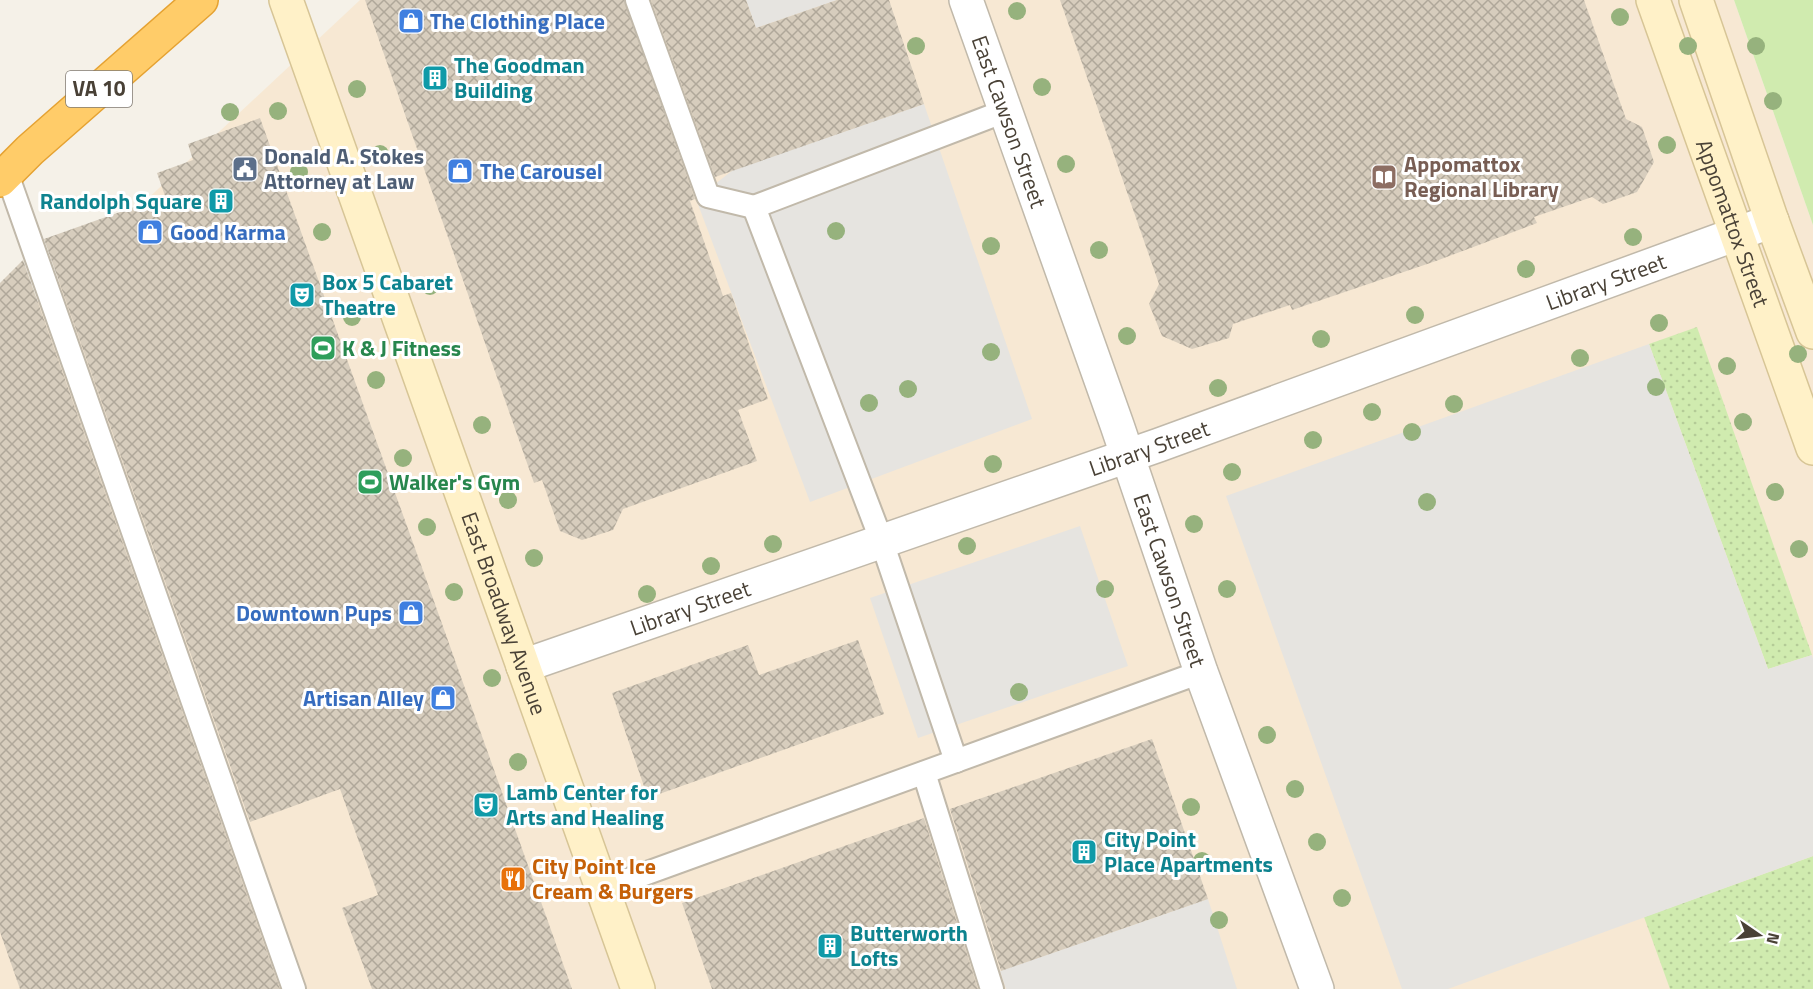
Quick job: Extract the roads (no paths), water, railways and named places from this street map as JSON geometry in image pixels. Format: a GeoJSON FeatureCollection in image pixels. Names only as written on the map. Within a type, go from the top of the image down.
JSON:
{"type":"FeatureCollection","features":[{"type":"Feature","properties":{"kind":"highway","name":"VA 10"},"geometry":{"type":"LineString","coordinates":[[3,177],[30,150],[201,0]]}},
{"type":"Feature","properties":{"kind":"street","name":"East Broadway Avenue"},"geometry":{"type":"LineString","coordinates":[[286,0],[638,989]]}},
{"type":"Feature","properties":{"kind":"street","name":"East Cawson Street"},"geometry":{"type":"LineString","coordinates":[[966,0],[1201,672],[1317,989]]}},
{"type":"Feature","properties":{"kind":"street","name":"Appomattox Street"},"geometry":{"type":"LineString","coordinates":[[1653,0],[1813,448]]}},
{"type":"Feature","properties":{"kind":"street","name":"Appomattox Street"},"geometry":{"type":"LineString","coordinates":[[1696,0],[1813,332]]}},
{"type":"Feature","properties":{"kind":"street","name":"Library Street"},"geometry":{"type":"LineString","coordinates":[[524,666],[1127,456],[1772,221]]}},
{"type":"Feature","properties":{"kind":"lane"},"geometry":{"type":"LineString","coordinates":[[638,0],[708,196],[754,207],[1005,111]]}},
{"type":"Feature","properties":{"kind":"lane"},"geometry":{"type":"LineString","coordinates":[[3,177],[294,989]]}},
{"type":"Feature","properties":{"kind":"lane"},"geometry":{"type":"LineString","coordinates":[[754,207],[882,542],[956,761]]}},
{"type":"Feature","properties":{"kind":"lane"},"geometry":{"type":"LineString","coordinates":[[603,889],[1201,672]]}},
{"type":"Feature","properties":{"kind":"lane"},"geometry":{"type":"LineString","coordinates":[[924,773],[992,989]]}},
{"type":"Feature","properties":{"kind":"place","name":"The Clothing Place"},"geometry":{"type":"Point","coordinates":[411,21]}},
{"type":"Feature","properties":{"kind":"place","name":"The Goodman Building"},"geometry":{"type":"Point","coordinates":[435,78]}},
{"type":"Feature","properties":{"kind":"place","name":"Donald A. Stokes Attorney at Law"},"geometry":{"type":"Point","coordinates":[245,169]}},
{"type":"Feature","properties":{"kind":"place","name":"The Carousel"},"geometry":{"type":"Point","coordinates":[460,171]}},
{"type":"Feature","properties":{"kind":"place","name":"Appomattox Regional Library"},"geometry":{"type":"Point","coordinates":[1384,177]}},
{"type":"Feature","properties":{"kind":"place","name":"Randolph Square"},"geometry":{"type":"Point","coordinates":[221,201]}},
{"type":"Feature","properties":{"kind":"place","name":"Good Karma"},"geometry":{"type":"Point","coordinates":[150,232]}},
{"type":"Feature","properties":{"kind":"place","name":"Box 5 Cabaret Theatre"},"geometry":{"type":"Point","coordinates":[302,295]}},
{"type":"Feature","properties":{"kind":"place","name":"K & J Fitness"},"geometry":{"type":"Point","coordinates":[323,348]}},
{"type":"Feature","properties":{"kind":"place","name":"Walker's Gym"},"geometry":{"type":"Point","coordinates":[370,482]}},
{"type":"Feature","properties":{"kind":"place","name":"Downtown Pups"},"geometry":{"type":"Point","coordinates":[411,613]}},
{"type":"Feature","properties":{"kind":"place","name":"Artisan Alley"},"geometry":{"type":"Point","coordinates":[443,698]}},
{"type":"Feature","properties":{"kind":"place","name":"Lamb Center for Arts and Healing"},"geometry":{"type":"Point","coordinates":[486,805]}},
{"type":"Feature","properties":{"kind":"place","name":"City Point Place Apartments"},"geometry":{"type":"Point","coordinates":[1084,852]}},
{"type":"Feature","properties":{"kind":"place","name":"City Point Ice Cream & Burgers"},"geometry":{"type":"Point","coordinates":[513,879]}},
{"type":"Feature","properties":{"kind":"place","name":"Butterworth Lofts"},"geometry":{"type":"Point","coordinates":[830,946]}}]}
